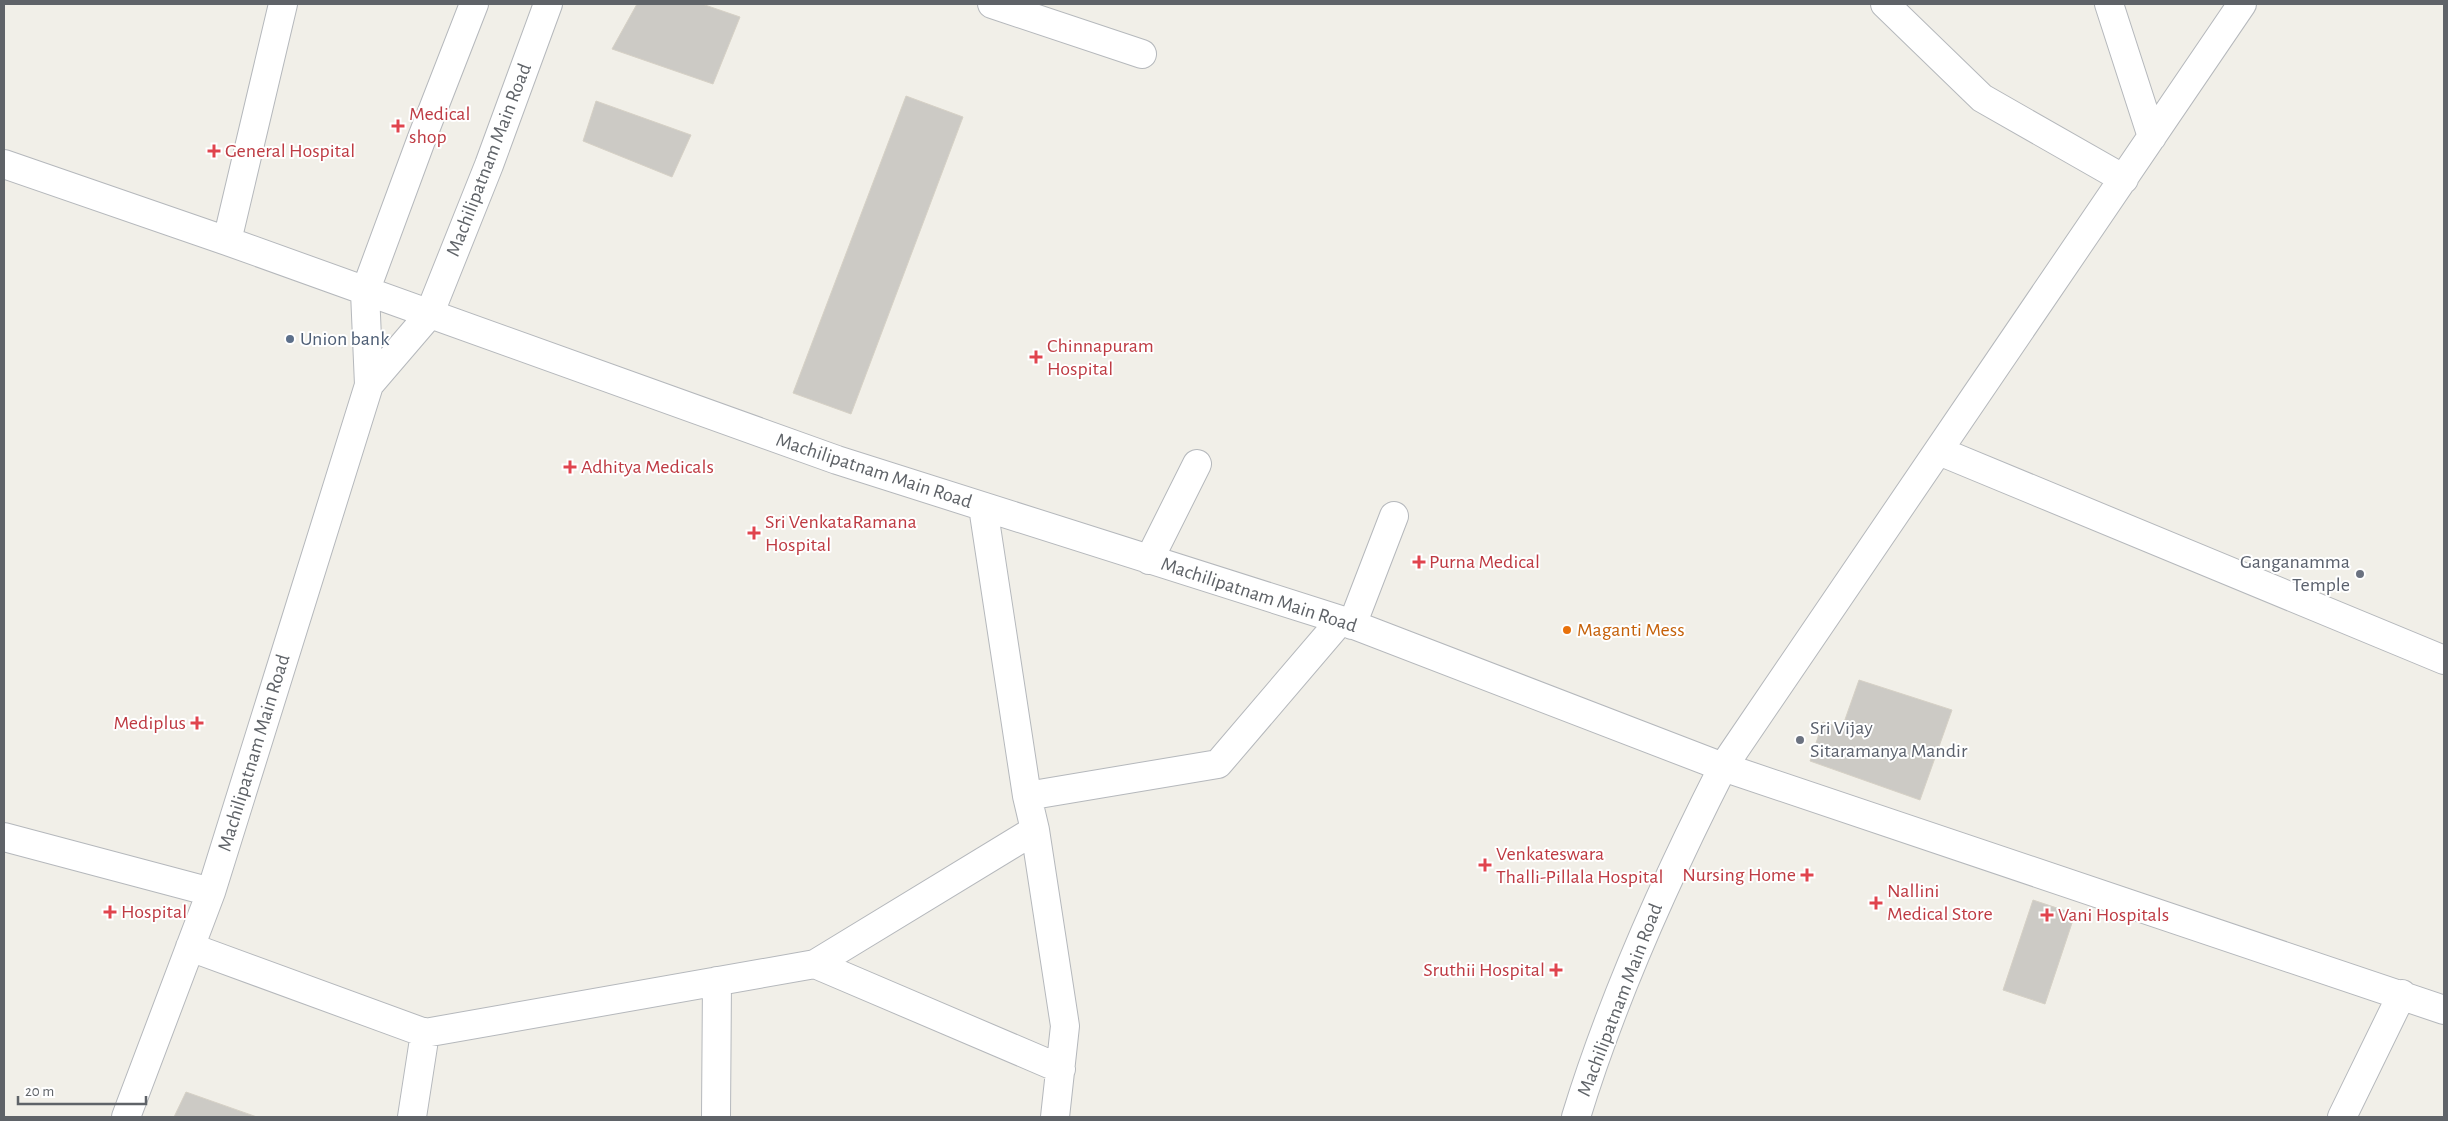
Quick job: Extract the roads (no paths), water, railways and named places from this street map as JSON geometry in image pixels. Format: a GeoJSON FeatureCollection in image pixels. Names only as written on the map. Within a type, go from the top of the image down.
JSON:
{"type":"FeatureCollection","features":[{"type":"Feature","properties":{"kind":"street"},"geometry":{"type":"LineString","coordinates":[[227,241],[283,4]]}},
{"type":"Feature","properties":{"kind":"street","name":"Machilipatnam Main Road"},"geometry":{"type":"LineString","coordinates":[[126,1117],[211,892],[369,385],[365,292],[474,4]]}},
{"type":"Feature","properties":{"kind":"street","name":"Machilipatnam Main Road"},"geometry":{"type":"LineString","coordinates":[[369,385],[429,315],[489,164],[548,4]]}},
{"type":"Feature","properties":{"kind":"street"},"geometry":{"type":"LineString","coordinates":[[992,4],[1142,54]]}},
{"type":"Feature","properties":{"kind":"street"},"geometry":{"type":"LineString","coordinates":[[1885,4],[1982,98],[2124,179]]}},
{"type":"Feature","properties":{"kind":"street"},"geometry":{"type":"LineString","coordinates":[[2109,4],[2152,137]]}},
{"type":"Feature","properties":{"kind":"street"},"geometry":{"type":"LineString","coordinates":[[2242,4],[1723,767],[2402,994],[2444,1010]]}},
{"type":"Feature","properties":{"kind":"street"},"geometry":{"type":"LineString","coordinates":[[4,164],[227,241],[365,292]]}},
{"type":"Feature","properties":{"kind":"street","name":"Machilipatnam Main Road"},"geometry":{"type":"LineString","coordinates":[[365,292],[837,460],[1347,622],[1723,767],[1675,861],[1593,1060],[1576,1117]]}},
{"type":"Feature","properties":{"kind":"street"},"geometry":{"type":"LineString","coordinates":[[1939,451],[2444,660]]}},
{"type":"Feature","properties":{"kind":"street"},"geometry":{"type":"LineString","coordinates":[[1149,560],[1197,464]]}},
{"type":"Feature","properties":{"kind":"street"},"geometry":{"type":"LineString","coordinates":[[983,507],[1026,796],[1035,830],[1065,1026],[1055,1117]]}},
{"type":"Feature","properties":{"kind":"street"},"geometry":{"type":"LineString","coordinates":[[1026,796],[1218,764],[1347,622],[1394,516]]}},
{"type":"Feature","properties":{"kind":"street"},"geometry":{"type":"LineString","coordinates":[[190,947],[425,1032],[815,964],[1035,830]]}},
{"type":"Feature","properties":{"kind":"street"},"geometry":{"type":"LineString","coordinates":[[4,837],[211,892]]}},
{"type":"Feature","properties":{"kind":"street"},"geometry":{"type":"LineString","coordinates":[[815,964],[1061,1069]]}},
{"type":"Feature","properties":{"kind":"street"},"geometry":{"type":"LineString","coordinates":[[716,1117],[717,981]]}},
{"type":"Feature","properties":{"kind":"street"},"geometry":{"type":"LineString","coordinates":[[2342,1117],[2402,994]]}},
{"type":"Feature","properties":{"kind":"street"},"geometry":{"type":"LineString","coordinates":[[412,1117],[425,1032]]}},
{"type":"Feature","properties":{"kind":"place","name":"Medical shop"},"geometry":{"type":"Point","coordinates":[398,126]}},
{"type":"Feature","properties":{"kind":"place","name":"General Hospital"},"geometry":{"type":"Point","coordinates":[214,151]}},
{"type":"Feature","properties":{"kind":"place","name":"Union bank"},"geometry":{"type":"Point","coordinates":[290,339]}},
{"type":"Feature","properties":{"kind":"place","name":"Chinnapuram Hospital"},"geometry":{"type":"Point","coordinates":[1036,357]}},
{"type":"Feature","properties":{"kind":"place","name":"Adhitya Medicals"},"geometry":{"type":"Point","coordinates":[570,467]}},
{"type":"Feature","properties":{"kind":"place","name":"Sri VenkataRamana Hospital"},"geometry":{"type":"Point","coordinates":[754,533]}},
{"type":"Feature","properties":{"kind":"place","name":"Purna Medical"},"geometry":{"type":"Point","coordinates":[1419,562]}},
{"type":"Feature","properties":{"kind":"place","name":"Ganganamma Temple"},"geometry":{"type":"Point","coordinates":[2360,574]}},
{"type":"Feature","properties":{"kind":"place","name":"Maganti Mess"},"geometry":{"type":"Point","coordinates":[1567,630]}},
{"type":"Feature","properties":{"kind":"place","name":"Mediplus"},"geometry":{"type":"Point","coordinates":[197,723]}},
{"type":"Feature","properties":{"kind":"place","name":"Sri Vijay Sitaramanya Mandir"},"geometry":{"type":"Point","coordinates":[1800,740]}},
{"type":"Feature","properties":{"kind":"place","name":"Venkateswara Thalli-Pillala Hospital"},"geometry":{"type":"Point","coordinates":[1485,865]}},
{"type":"Feature","properties":{"kind":"place","name":"Nursing Home"},"geometry":{"type":"Point","coordinates":[1807,875]}},
{"type":"Feature","properties":{"kind":"place","name":"Nallini Medical Store"},"geometry":{"type":"Point","coordinates":[1876,903]}},
{"type":"Feature","properties":{"kind":"place","name":"Hospital"},"geometry":{"type":"Point","coordinates":[110,912]}},
{"type":"Feature","properties":{"kind":"place","name":"Vani Hospitals"},"geometry":{"type":"Point","coordinates":[2047,915]}},
{"type":"Feature","properties":{"kind":"place","name":"Sruthii Hospital"},"geometry":{"type":"Point","coordinates":[1556,970]}}]}
